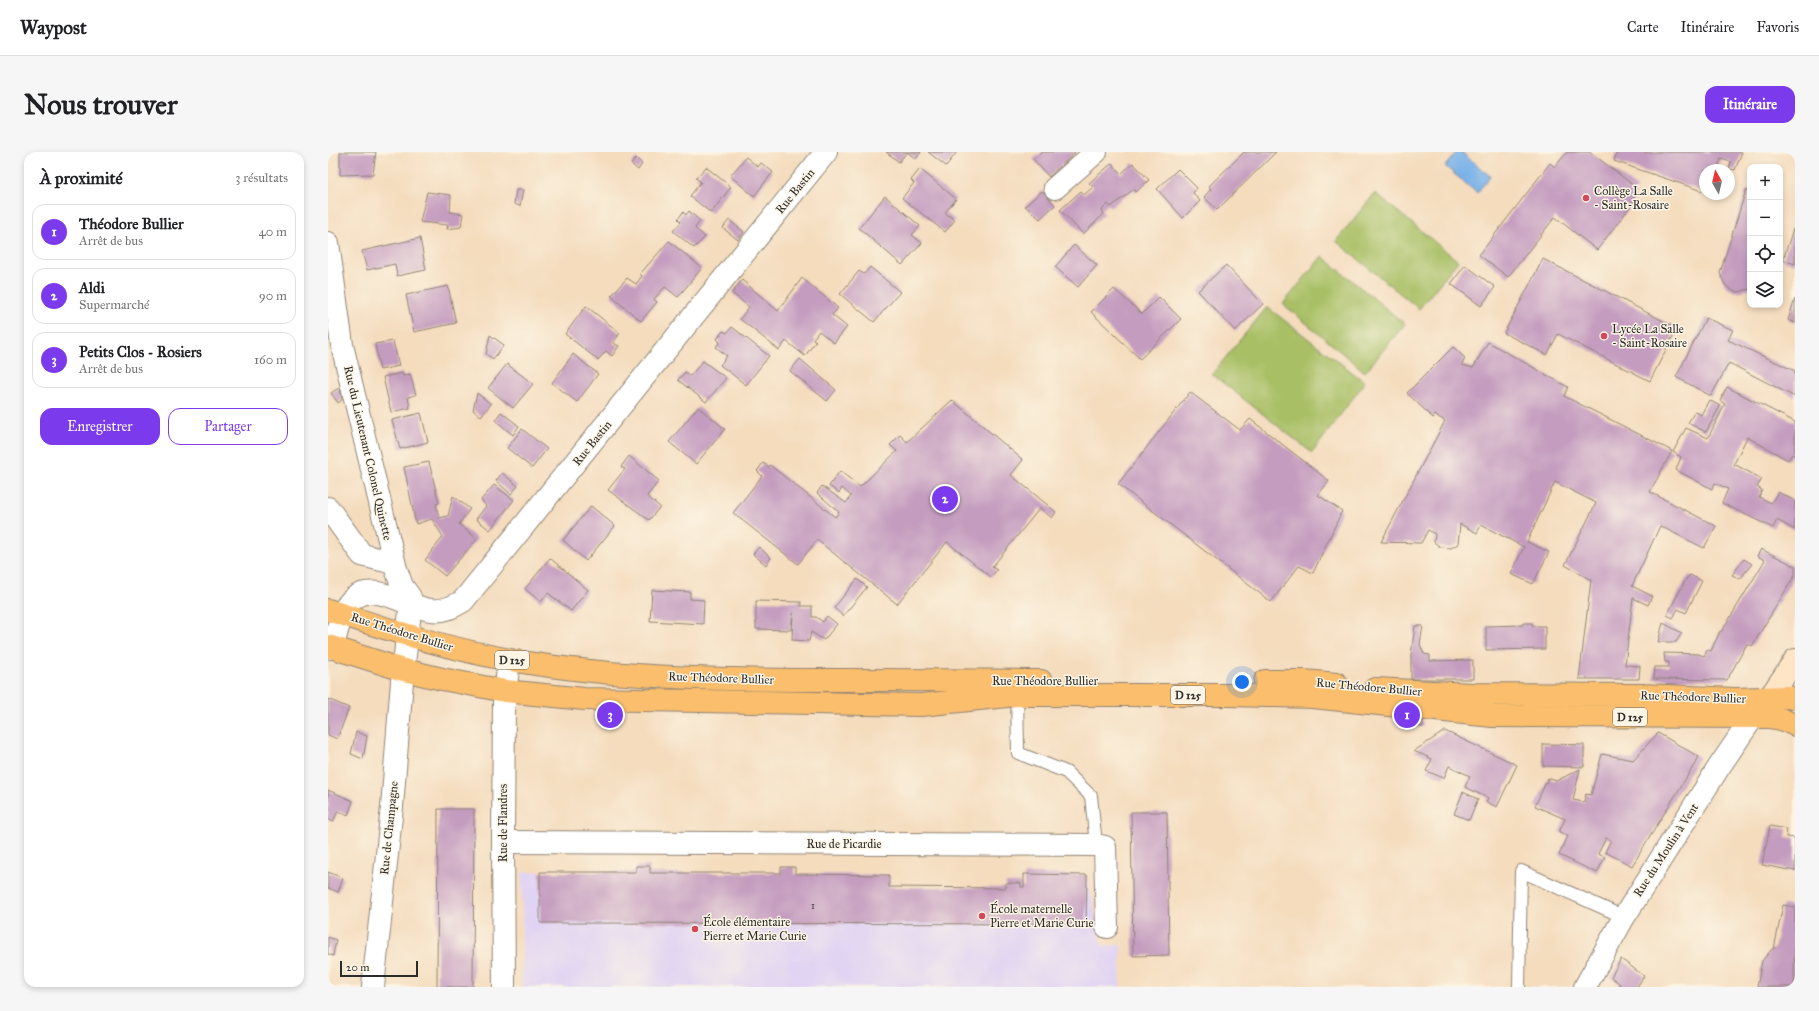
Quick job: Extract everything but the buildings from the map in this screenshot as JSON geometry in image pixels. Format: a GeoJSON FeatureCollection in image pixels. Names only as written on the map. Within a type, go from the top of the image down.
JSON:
{"type":"FeatureCollection","features":[{"type":"Feature","properties":{"kind":"main road","name":"Rue Théodore Bullier"},"geometry":{"type":"LineString","coordinates":[[333,616],[444,647],[509,660],[584,670],[702,679],[1016,688],[1304,681],[1384,691],[1423,693],[1641,695],[1736,699],[1764,711]]}},
{"type":"Feature","properties":{"kind":"main road","name":"Rue Théodore Bullier"},"geometry":{"type":"LineString","coordinates":[[330,647],[403,670],[442,679],[505,691],[584,699],[858,705],[934,704],[1016,688]]}},
{"type":"Feature","properties":{"kind":"main road"},"geometry":{"type":"LineString","coordinates":[[1764,711],[1795,660]]}},
{"type":"Feature","properties":{"kind":"main road","name":"D 125"},"geometry":{"type":"LineString","coordinates":[[1764,711],[1795,698]]}},
{"type":"Feature","properties":{"kind":"main road","name":"D 125"},"geometry":{"type":"LineString","coordinates":[[1764,711],[1795,725]]}},
{"type":"Feature","properties":{"kind":"street","name":"Rue Bastin"},"geometry":{"type":"LineString","coordinates":[[330,647],[333,616],[345,608],[350,602],[364,594],[379,592],[431,610],[444,610],[463,601],[826,152]]}},
{"type":"Feature","properties":{"kind":"street"},"geometry":{"type":"LineString","coordinates":[[1055,188],[1096,152]]}},
{"type":"Feature","properties":{"kind":"street","name":"Rue du Lieutenant Colonel Quinette"},"geometry":{"type":"LineString","coordinates":[[328,243],[342,345],[394,563],[402,586],[410,597],[411,603]]}},
{"type":"Feature","properties":{"kind":"street"},"geometry":{"type":"LineString","coordinates":[[328,508],[362,555],[394,563]]}},
{"type":"Feature","properties":{"kind":"street"},"geometry":{"type":"LineString","coordinates":[[407,636],[411,603]]}},
{"type":"Feature","properties":{"kind":"street","name":"Rue de Champagne"},"geometry":{"type":"LineString","coordinates":[[372,987],[392,807],[407,636]]}},
{"type":"Feature","properties":{"kind":"street","name":"Rue de Flandres"},"geometry":{"type":"LineString","coordinates":[[504,987],[503,842],[505,691],[509,660]]}},
{"type":"Feature","properties":{"kind":"street","name":"Rue du Moulin à Vent"},"geometry":{"type":"LineString","coordinates":[[1585,987],[1624,917],[1719,767],[1764,711]]}},
{"type":"Feature","properties":{"kind":"street","name":"Rue de Picardie"},"geometry":{"type":"LineString","coordinates":[[503,842],[1096,846]]}},
{"type":"Feature","properties":{"kind":"street"},"geometry":{"type":"LineString","coordinates":[[1096,846],[1105,847],[1107,927]]}},
{"type":"Feature","properties":{"kind":"lane"},"geometry":{"type":"LineString","coordinates":[[1016,688],[1018,753],[1066,772],[1091,796],[1096,846]]}},
{"type":"Feature","properties":{"kind":"lane"},"geometry":{"type":"LineString","coordinates":[[1519,987],[1521,871],[1624,917]]}},
{"type":"Feature","properties":{"kind":"shaded area","name":"École élémentaire Pierre et Marie Curie"},"geometry":{"type":"Polygon","coordinates":[[[636,866],[650,866],[650,873],[781,873],[781,867],[795,867],[795,874],[889,875],[890,887],[1006,888],[1006,883],[1021,883],[1021,887],[1024,887],[1024,874],[1087,875],[1102,946],[1121,945],[1120,987],[522,987],[522,872],[635,872],[636,866]]]}},
{"type":"Feature","properties":{"kind":"green space"},"geometry":{"type":"Polygon","coordinates":[[[1375,193],[1458,261],[1419,309],[1336,241],[1375,193]]]}},
{"type":"Feature","properties":{"kind":"green space"},"geometry":{"type":"Polygon","coordinates":[[[1322,256],[1405,324],[1365,372],[1283,304],[1322,256]]]}},
{"type":"Feature","properties":{"kind":"green space"},"geometry":{"type":"Polygon","coordinates":[[[1267,307],[1365,382],[1312,453],[1212,374],[1267,307]]]}},
{"type":"Feature","properties":{"kind":"water"},"geometry":{"type":"Polygon","coordinates":[[[1457,152],[1461,152],[1490,176],[1477,193],[1445,166],[1457,152]]]}},
{"type":"Feature","properties":{"kind":"place","name":"Collège La Salle - Saint-Rosaire"},"geometry":{"type":"Point","coordinates":[1586,198]}},
{"type":"Feature","properties":{"kind":"place","name":"Lycée La Salle - Saint-Rosaire"},"geometry":{"type":"Point","coordinates":[1604,336]}},
{"type":"Feature","properties":{"kind":"place","name":"Aldi"},"geometry":{"type":"Point","coordinates":[945,499]}},
{"type":"Feature","properties":{"kind":"place","name":"Petits Clos - Rosiers"},"geometry":{"type":"Point","coordinates":[610,715]}},
{"type":"Feature","properties":{"kind":"place","name":"Théodore Bullier"},"geometry":{"type":"Point","coordinates":[1407,715]}},
{"type":"Feature","properties":{"kind":"place","name":"École maternelle Pierre et Marie Curie"},"geometry":{"type":"Point","coordinates":[982,916]}},
{"type":"Feature","properties":{"kind":"place","name":"École élémentaire Pierre et Marie Curie"},"geometry":{"type":"Point","coordinates":[695,929]}}]}
